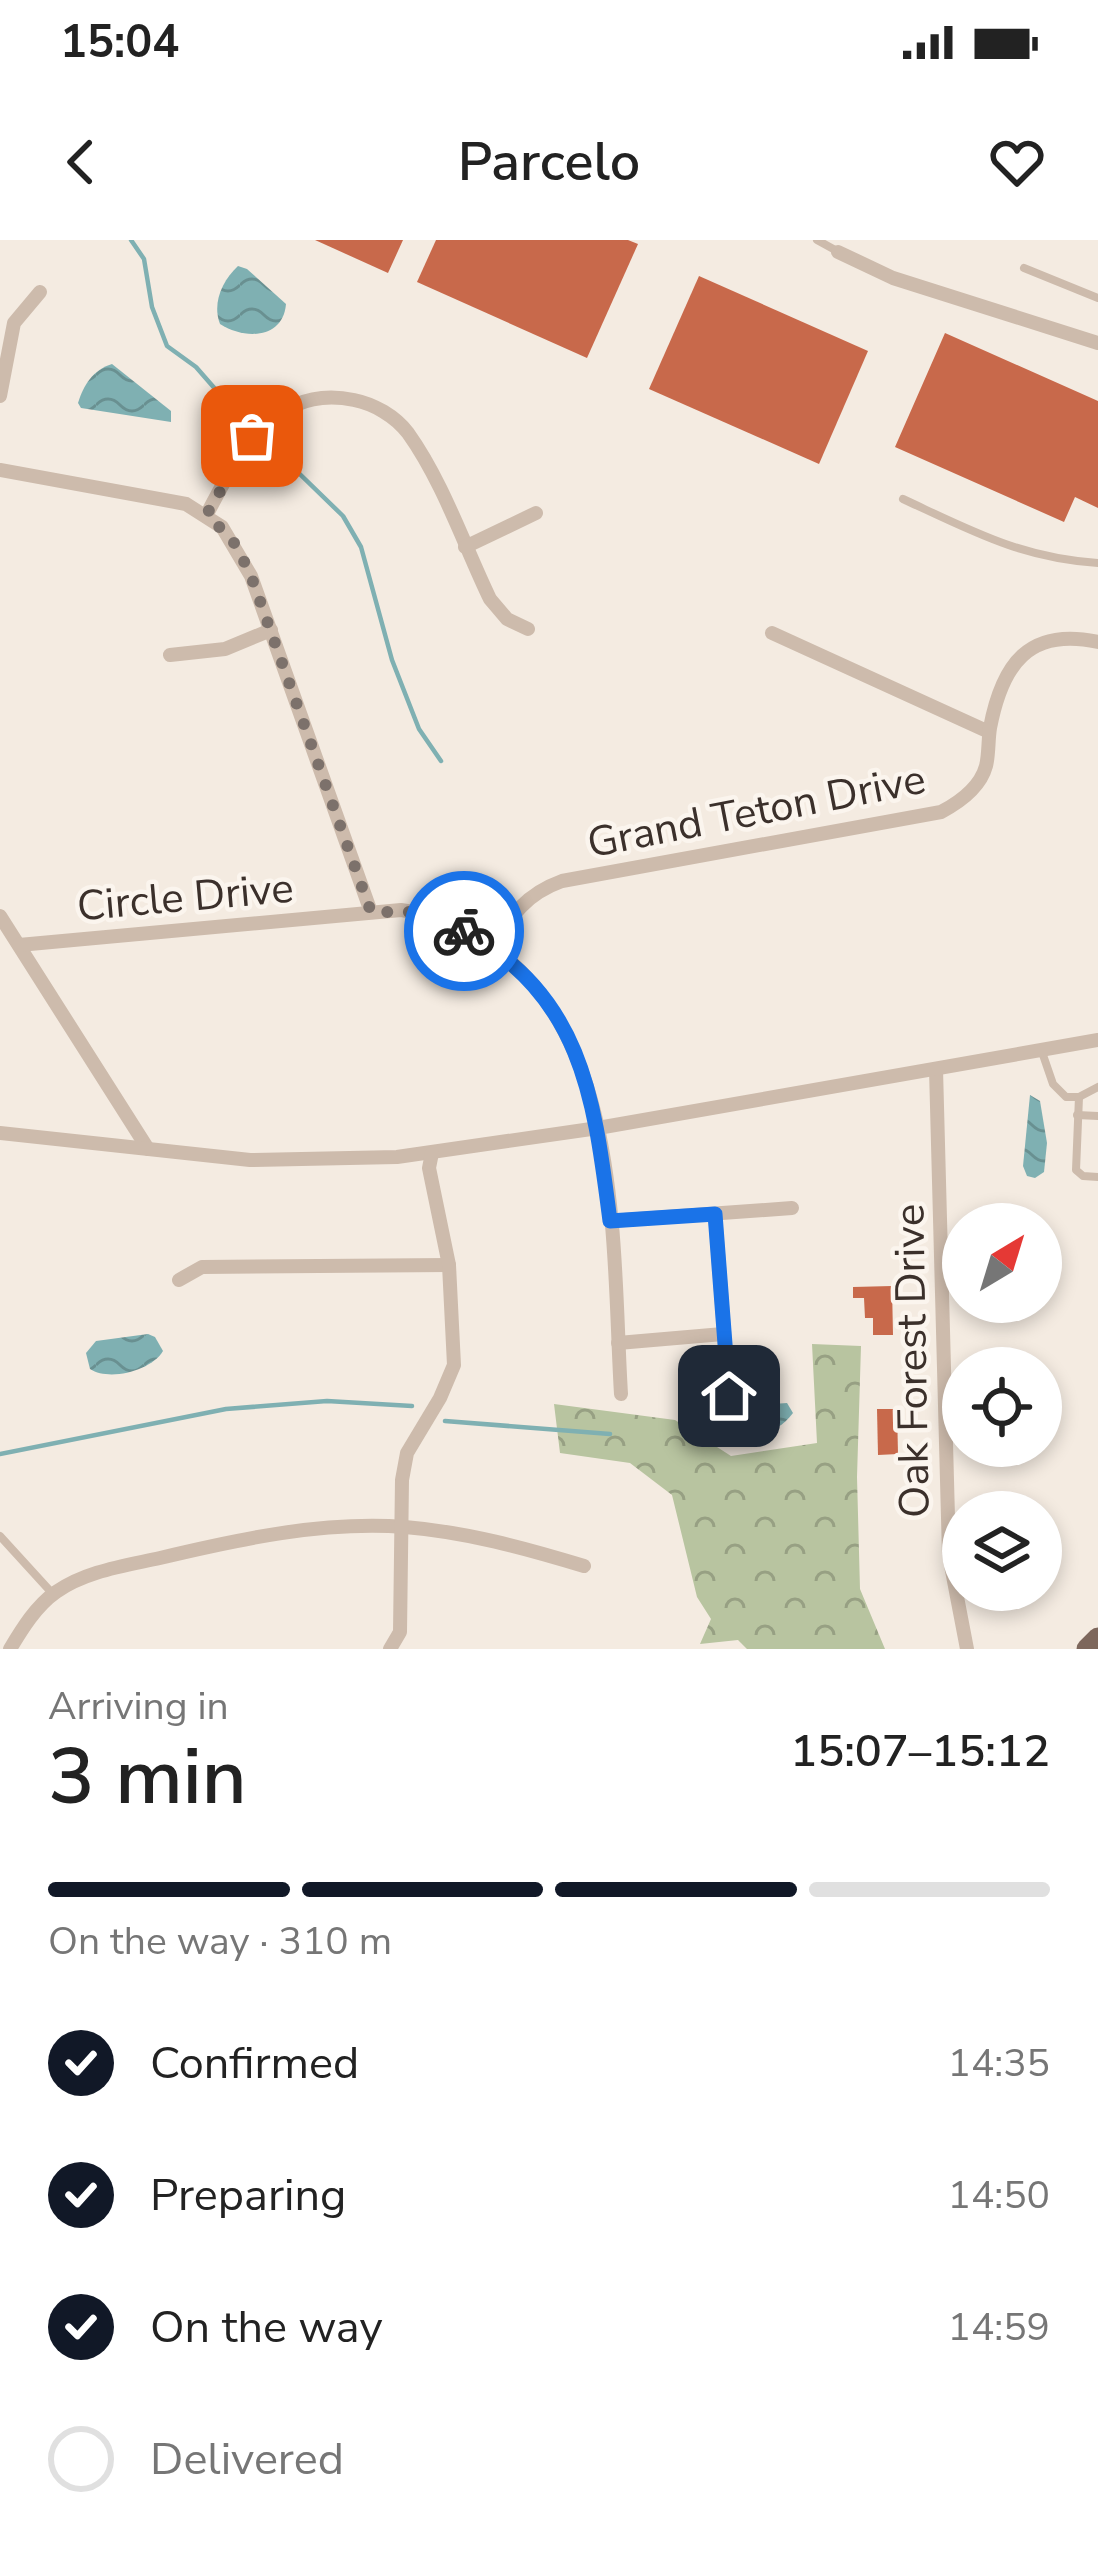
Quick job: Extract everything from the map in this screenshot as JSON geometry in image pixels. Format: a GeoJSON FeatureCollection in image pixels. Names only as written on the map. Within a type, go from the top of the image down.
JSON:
{"type":"FeatureCollection","features":[{"type":"Feature","properties":{"kind":"main road"},"geometry":{"type":"LineString","coordinates":[[1087,1649],[1098,1638]]}},
{"type":"Feature","properties":{"kind":"street"},"geometry":{"type":"LineString","coordinates":[[838,252],[892,278],[1098,343]]}},
{"type":"Feature","properties":{"kind":"street"},"geometry":{"type":"LineString","coordinates":[[0,396],[14,323],[40,292]]}},
{"type":"Feature","properties":{"kind":"street"},"geometry":{"type":"LineString","coordinates":[[207,514],[238,457],[270,418],[293,404],[321,397],[367,403],[405,429],[490,599],[507,620],[528,629]]}},
{"type":"Feature","properties":{"kind":"street"},"geometry":{"type":"LineString","coordinates":[[0,470],[186,504],[207,514],[236,545],[371,912]]}},
{"type":"Feature","properties":{"kind":"street"},"geometry":{"type":"LineString","coordinates":[[465,547],[536,513]]}},
{"type":"Feature","properties":{"kind":"street"},"geometry":{"type":"LineString","coordinates":[[170,655],[225,649],[271,630]]}},
{"type":"Feature","properties":{"kind":"street"},"geometry":{"type":"LineString","coordinates":[[772,633],[989,732]]}},
{"type":"Feature","properties":{"kind":"street","name":"Grand Teton Drive"},"geometry":{"type":"LineString","coordinates":[[494,947],[527,898],[562,881],[941,812],[979,781],[986,766],[999,688],[1020,656],[1040,644],[1061,640],[1098,642]]}},
{"type":"Feature","properties":{"kind":"street","name":"Circle Drive"},"geometry":{"type":"LineString","coordinates":[[19,945],[401,910],[430,914],[494,947],[536,985],[558,1014],[598,1128],[610,1221],[621,1394]]}},
{"type":"Feature","properties":{"kind":"street"},"geometry":{"type":"LineString","coordinates":[[0,916],[148,1149]]}},
{"type":"Feature","properties":{"kind":"street"},"geometry":{"type":"LineString","coordinates":[[0,1133],[298,1162],[432,1153],[1098,1040]]}},
{"type":"Feature","properties":{"kind":"street","name":"Oak Forest Drive"},"geometry":{"type":"LineString","coordinates":[[936,1069],[949,1556],[967,1649]]}},
{"type":"Feature","properties":{"kind":"street"},"geometry":{"type":"LineString","coordinates":[[390,1649],[400,1632],[402,1480],[407,1453],[454,1365],[449,1265],[429,1168],[432,1153]]}},
{"type":"Feature","properties":{"kind":"street"},"geometry":{"type":"LineString","coordinates":[[610,1221],[793,1208]]}},
{"type":"Feature","properties":{"kind":"street"},"geometry":{"type":"LineString","coordinates":[[715,1214],[729,1396]]}},
{"type":"Feature","properties":{"kind":"street"},"geometry":{"type":"LineString","coordinates":[[178,1280],[202,1267],[449,1265]]}},
{"type":"Feature","properties":{"kind":"street"},"geometry":{"type":"LineString","coordinates":[[618,1343],[723,1334]]}},
{"type":"Feature","properties":{"kind":"street"},"geometry":{"type":"LineString","coordinates":[[10,1649],[22,1627],[53,1594],[87,1575],[242,1539],[311,1529],[401,1527],[518,1546],[584,1566]]}},
{"type":"Feature","properties":{"kind":"lane"},"geometry":{"type":"LineString","coordinates":[[818,240],[838,252]]}},
{"type":"Feature","properties":{"kind":"lane"},"geometry":{"type":"LineString","coordinates":[[1024,268],[1098,298]]}},
{"type":"Feature","properties":{"kind":"lane"},"geometry":{"type":"LineString","coordinates":[[903,499],[1018,551],[1098,563]]}},
{"type":"Feature","properties":{"kind":"lane"},"geometry":{"type":"LineString","coordinates":[[1041,1050],[1053,1084],[1066,1096],[1078,1097],[1098,1087]]}},
{"type":"Feature","properties":{"kind":"lane"},"geometry":{"type":"LineString","coordinates":[[1078,1097],[1076,1170],[1098,1177]]}},
{"type":"Feature","properties":{"kind":"lane"},"geometry":{"type":"LineString","coordinates":[[1077,1115],[1098,1116]]}},
{"type":"Feature","properties":{"kind":"lane"},"geometry":{"type":"LineString","coordinates":[[0,1536],[53,1594]]}},
{"type":"Feature","properties":{"kind":"green space"},"geometry":{"type":"Polygon","coordinates":[[[812,1344],[861,1346],[860,1589],[885,1649],[747,1649],[738,1640],[700,1644],[711,1619],[697,1597],[672,1495],[630,1463],[560,1453],[554,1404],[675,1420],[731,1456],[817,1443],[812,1344]]]}},
{"type":"Feature","properties":{"kind":"water"},"geometry":{"type":"Polygon","coordinates":[[[238,266],[286,304],[283,316],[270,330],[240,333],[220,324],[220,293],[238,266]]]}},
{"type":"Feature","properties":{"kind":"water"},"geometry":{"type":"Polygon","coordinates":[[[112,364],[171,411],[171,422],[81,408],[78,403],[86,384],[112,364]]]}},
{"type":"Feature","properties":{"kind":"water"},"geometry":{"type":"Polygon","coordinates":[[[1030,1095],[1040,1101],[1047,1143],[1044,1172],[1035,1178],[1027,1176],[1023,1166],[1030,1095]]]}},
{"type":"Feature","properties":{"kind":"water"},"geometry":{"type":"Polygon","coordinates":[[[148,1334],[163,1351],[150,1364],[119,1374],[90,1369],[86,1353],[96,1341],[148,1334]]]}},
{"type":"Feature","properties":{"kind":"water"},"geometry":{"type":"Polygon","coordinates":[[[787,1403],[793,1413],[785,1422],[759,1434],[741,1429],[724,1414],[732,1407],[787,1403]]]}},
{"type":"Feature","properties":{"kind":"building"},"geometry":{"type":"Polygon","coordinates":[[[315,240],[403,240],[388,273],[315,240]]]}},
{"type":"Feature","properties":{"kind":"building"},"geometry":{"type":"Polygon","coordinates":[[[436,240],[628,240],[638,244],[587,358],[417,282],[436,240]]]}},
{"type":"Feature","properties":{"kind":"building"},"geometry":{"type":"Polygon","coordinates":[[[699,276],[868,351],[819,464],[649,389],[699,276]]]}},
{"type":"Feature","properties":{"kind":"building"},"geometry":{"type":"Polygon","coordinates":[[[945,333],[1098,401],[1098,508],[1075,497],[1064,522],[895,447],[945,333]]]}},
{"type":"Feature","properties":{"kind":"building"},"geometry":{"type":"Polygon","coordinates":[[[892,1286],[893,1335],[873,1335],[873,1318],[865,1318],[864,1298],[853,1298],[853,1287],[892,1286]]]}},
{"type":"Feature","properties":{"kind":"building"},"geometry":{"type":"Polygon","coordinates":[[[877,1409],[897,1409],[898,1454],[878,1455],[877,1409]]]}},
{"type":"Feature","properties":{"kind":"waterway"},"geometry":{"type":"LineString","coordinates":[[131,240],[144,259],[152,307],[167,346],[196,367],[237,414]]}},
{"type":"Feature","properties":{"kind":"waterway"},"geometry":{"type":"LineString","coordinates":[[275,450],[343,516],[361,547],[392,660],[419,729],[441,761]]}},
{"type":"Feature","properties":{"kind":"waterway"},"geometry":{"type":"LineString","coordinates":[[0,1454],[226,1409],[327,1401],[412,1406]]}},
{"type":"Feature","properties":{"kind":"waterway"},"geometry":{"type":"LineString","coordinates":[[445,1421],[610,1434]]}},
{"type":"Feature","properties":{"kind":"way so far"},"geometry":{"type":"LineString","coordinates":[[252,436],[207,514],[236,545],[251,576],[371,912],[420,912],[464,931]]}},
{"type":"Feature","properties":{"kind":"route"},"geometry":{"type":"LineString","coordinates":[[464,931],[494,947],[529,977],[558,1014],[594,1110],[610,1221],[715,1214],[729,1396]]}}]}
